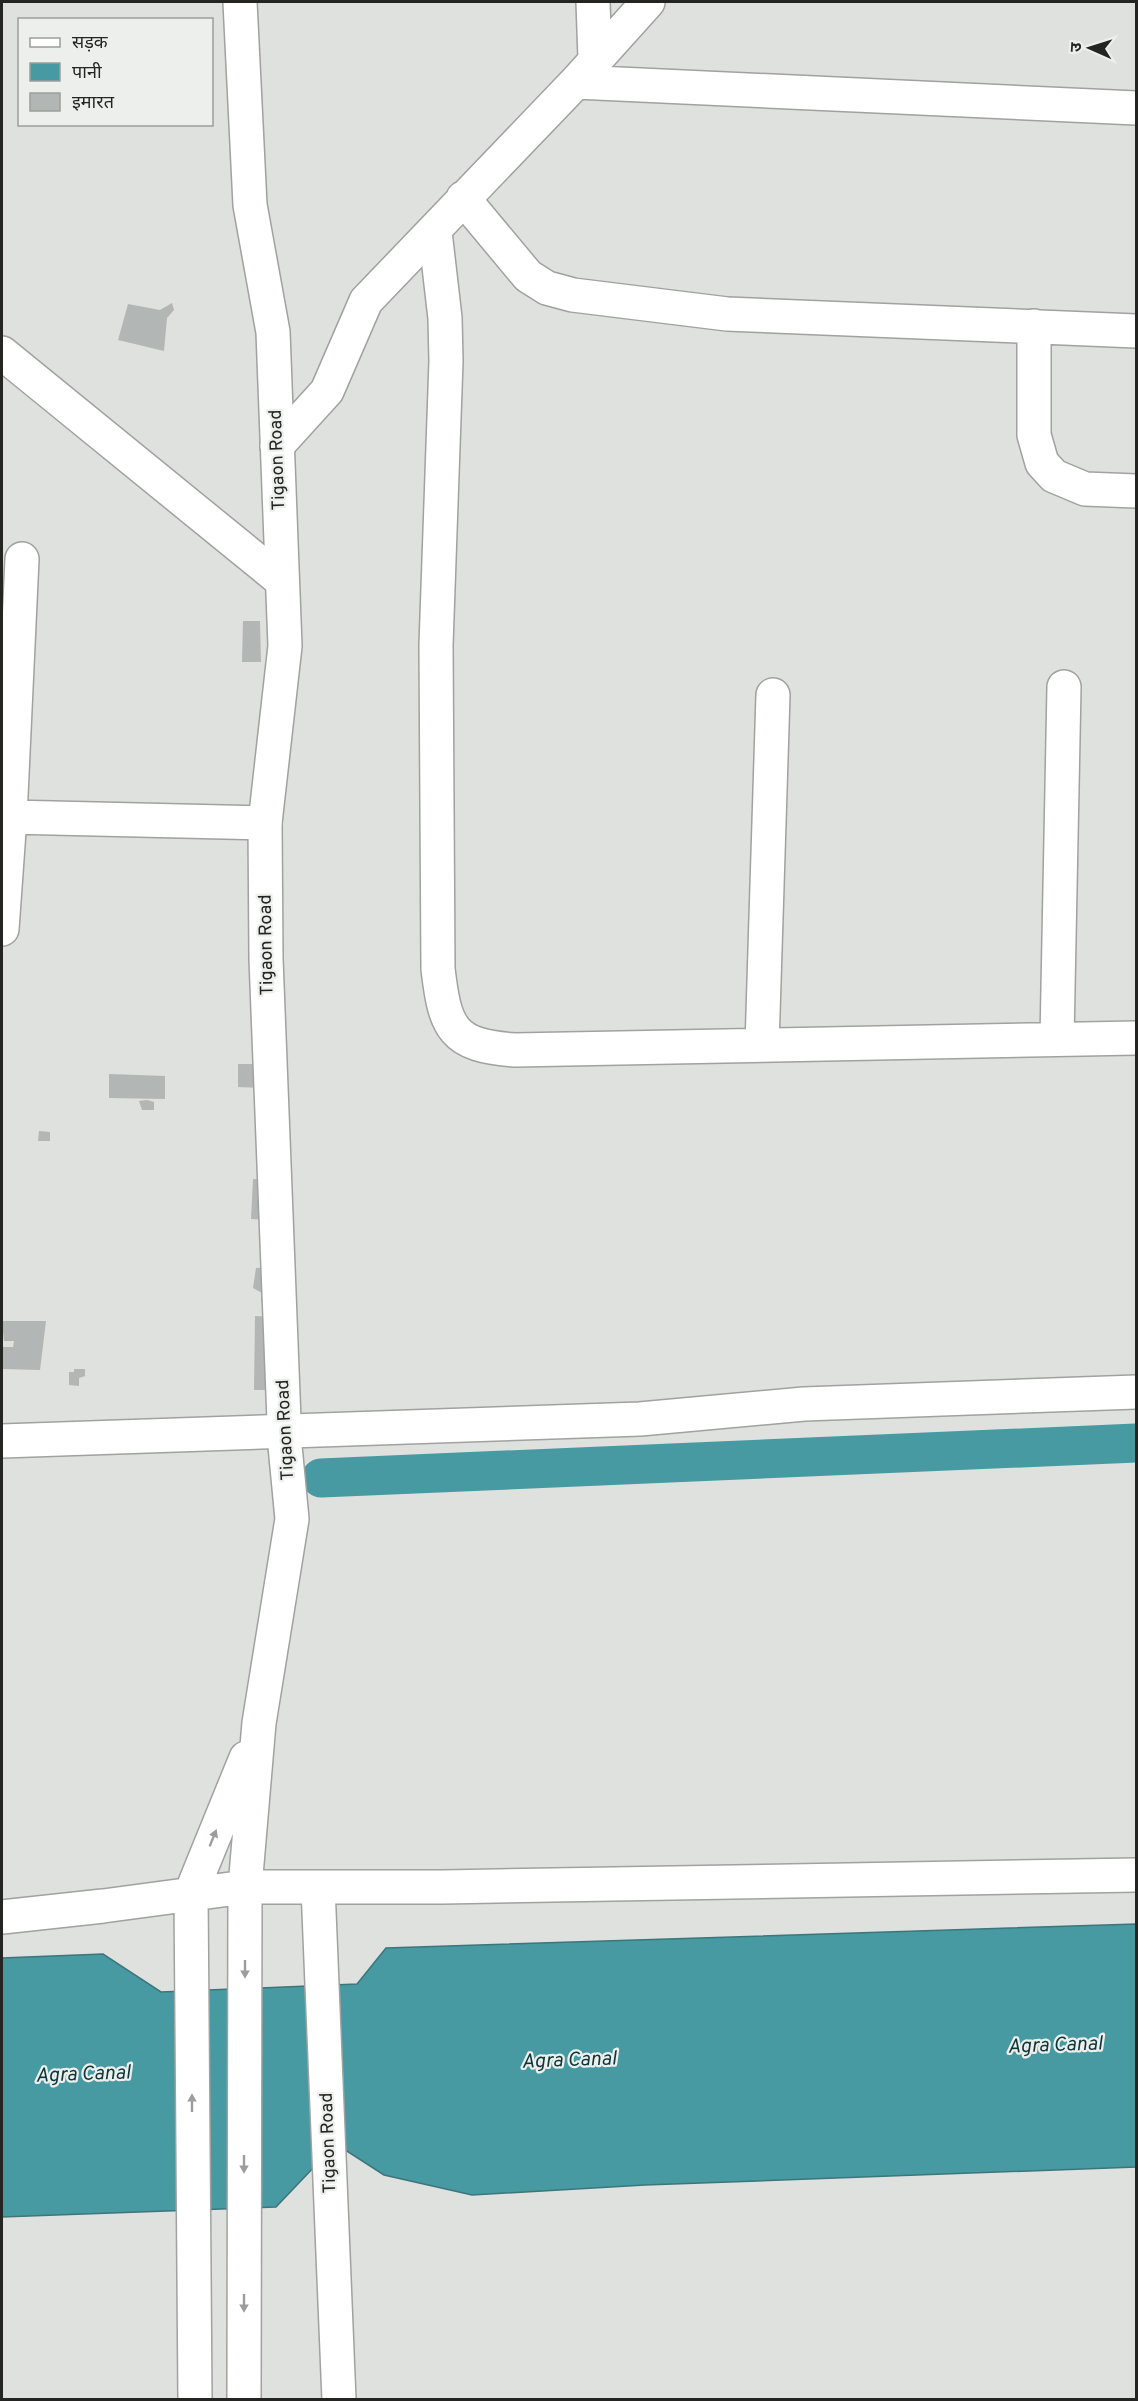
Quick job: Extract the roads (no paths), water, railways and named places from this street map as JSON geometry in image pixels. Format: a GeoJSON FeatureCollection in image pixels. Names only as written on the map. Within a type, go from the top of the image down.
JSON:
{"type":"FeatureCollection","features":[{"type":"Feature","properties":{"kind":"street","name":"Tigaon Road"},"geometry":{"type":"LineString","coordinates":[[240,2],[250,204],[273,332],[285,646],[265,823],[266,959],[285,1438],[292,1519],[259,1723],[245,1899],[243,2400]]}},
{"type":"Feature","properties":{"kind":"street"},"geometry":{"type":"LineString","coordinates":[[586,71],[593,2]]}},
{"type":"Feature","properties":{"kind":"street"},"geometry":{"type":"LineString","coordinates":[[277,446],[327,391],[366,302],[435,232],[463,198],[586,71],[648,2]]}},
{"type":"Feature","properties":{"kind":"street"},"geometry":{"type":"LineString","coordinates":[[586,71],[1137,108]]}},
{"type":"Feature","properties":{"kind":"street"},"geometry":{"type":"LineString","coordinates":[[463,198],[528,276],[547,288],[573,295],[727,314],[1137,331]]}},
{"type":"Feature","properties":{"kind":"street"},"geometry":{"type":"LineString","coordinates":[[435,232],[446,328],[436,645],[438,969],[442,1004],[452,1029],[469,1041],[491,1048],[515,1050],[1137,1038]]}},
{"type":"Feature","properties":{"kind":"street"},"geometry":{"type":"LineString","coordinates":[[1034,326],[1034,435],[1042,463],[1054,476],[1085,489],[1137,491]]}},
{"type":"Feature","properties":{"kind":"street"},"geometry":{"type":"LineString","coordinates":[[2,353],[282,580]]}},
{"type":"Feature","properties":{"kind":"street"},"geometry":{"type":"LineString","coordinates":[[2,929],[10,817],[22,559]]}},
{"type":"Feature","properties":{"kind":"street"},"geometry":{"type":"LineString","coordinates":[[1057,1039],[1064,687]]}},
{"type":"Feature","properties":{"kind":"street"},"geometry":{"type":"LineString","coordinates":[[762,1045],[772,695]]}},
{"type":"Feature","properties":{"kind":"street"},"geometry":{"type":"LineString","coordinates":[[10,817],[265,823]]}},
{"type":"Feature","properties":{"kind":"street"},"geometry":{"type":"LineString","coordinates":[[2,1441],[285,1438],[640,1419],[804,1404],[1137,1392]]}},
{"type":"Feature","properties":{"kind":"street"},"geometry":{"type":"LineString","coordinates":[[195,2400],[191,1903],[259,1723]]}},
{"type":"Feature","properties":{"kind":"street"},"geometry":{"type":"LineString","coordinates":[[2,1917],[103,1906],[245,1899],[318,1887],[455,1887],[1137,1875]]}},
{"type":"Feature","properties":{"kind":"street","name":"Tigaon Road"},"geometry":{"type":"LineString","coordinates":[[318,1887],[339,2400]]}},
{"type":"Feature","properties":{"kind":"water","name":"Agra Canal"},"geometry":{"type":"Polygon","coordinates":[[[1136,1924],[1136,2167],[645,2185],[472,2195],[384,2175],[336,2144],[276,2207],[2,2217],[2,1958],[103,1954],[161,1992],[357,1984],[386,1948],[1136,1924]]]}},
{"type":"Feature","properties":{"kind":"waterway"},"geometry":{"type":"LineString","coordinates":[[321,1478],[1136,1443]]}}]}
